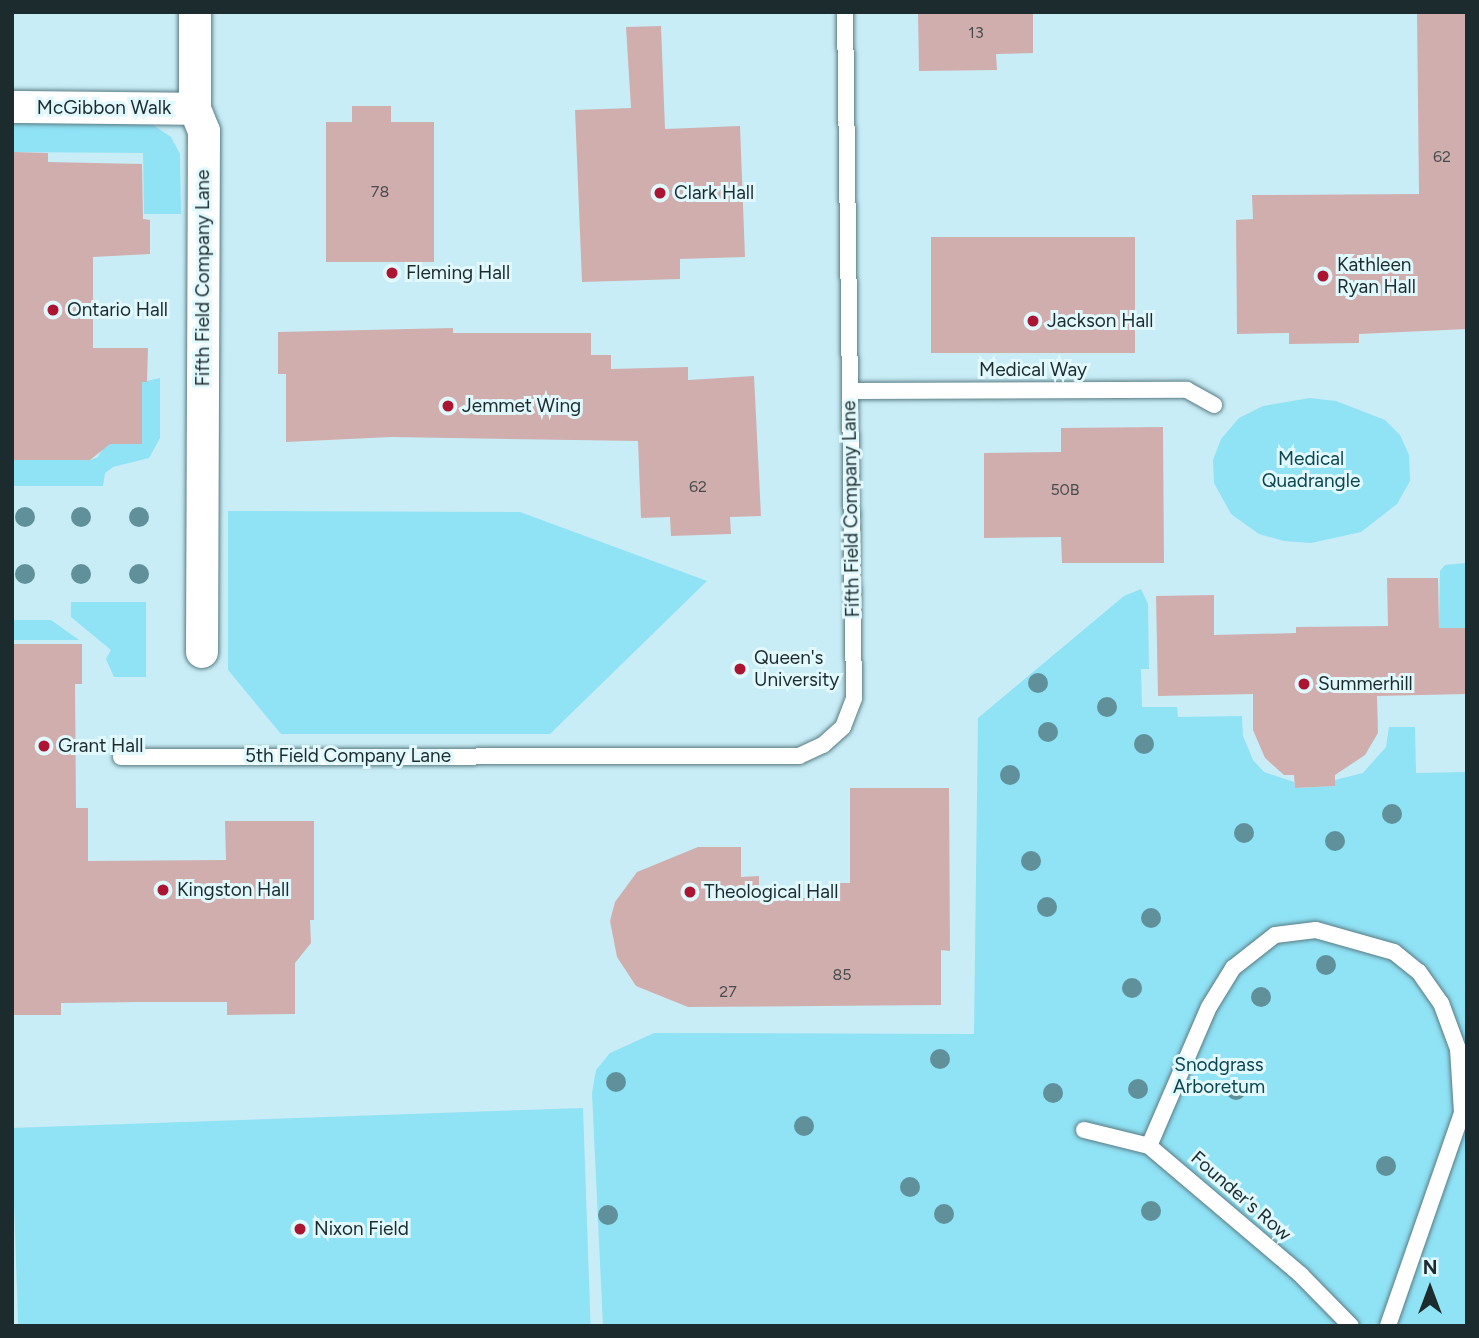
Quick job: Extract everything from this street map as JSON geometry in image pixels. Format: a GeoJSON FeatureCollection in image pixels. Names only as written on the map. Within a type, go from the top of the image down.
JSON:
{"type":"FeatureCollection","features":[{"type":"Feature","properties":{"kind":"street","name":"Fifth Field Company Lane"},"geometry":{"type":"LineString","coordinates":[[195,12],[195,109],[204,131],[202,652]]}},
{"type":"Feature","properties":{"kind":"street","name":"McGibbon Walk"},"geometry":{"type":"LineString","coordinates":[[12,107],[195,109]]}},
{"type":"Feature","properties":{"kind":"lane","name":"Fifth Field Company Lane"},"geometry":{"type":"LineString","coordinates":[[574,756],[799,755],[823,744],[843,727],[854,698],[845,12]]}},
{"type":"Feature","properties":{"kind":"lane","name":"Medical Way"},"geometry":{"type":"LineString","coordinates":[[850,391],[1187,390],[1213,405]]}},
{"type":"Feature","properties":{"kind":"lane","name":"5th Field Company Lane"},"geometry":{"type":"LineString","coordinates":[[121,757],[574,756]]}},
{"type":"Feature","properties":{"kind":"lane"},"geometry":{"type":"LineString","coordinates":[[1149,1146],[1209,1007],[1233,968],[1254,951],[1275,935],[1316,930],[1394,952],[1419,972],[1441,1003],[1458,1049],[1462,1112],[1388,1326]]}},
{"type":"Feature","properties":{"kind":"lane","name":"Founder's Row"},"geometry":{"type":"LineString","coordinates":[[1084,1130],[1149,1146],[1301,1275],[1351,1326]]}},
{"type":"Feature","properties":{"kind":"green space"},"geometry":{"type":"Polygon","coordinates":[[[12,121],[153,125],[171,137],[180,154],[181,214],[144,214],[143,153],[12,152],[12,121]]]}},
{"type":"Feature","properties":{"kind":"green space"},"geometry":{"type":"Polygon","coordinates":[[[160,378],[160,438],[149,458],[113,467],[105,473],[103,486],[12,486],[12,460],[90,460],[98,457],[105,444],[141,444],[142,382],[160,378]]]}},
{"type":"Feature","properties":{"kind":"green space","name":"Medical Quadrangle"},"geometry":{"type":"Polygon","coordinates":[[[1310,398],[1336,401],[1385,420],[1400,435],[1409,455],[1410,481],[1397,504],[1361,532],[1311,543],[1284,541],[1259,534],[1231,514],[1214,483],[1213,460],[1221,439],[1239,418],[1263,406],[1310,398]]]}},
{"type":"Feature","properties":{"kind":"green space"},"geometry":{"type":"Polygon","coordinates":[[[228,511],[520,512],[707,581],[550,734],[281,734],[228,670],[228,511]]]}},
{"type":"Feature","properties":{"kind":"green space"},"geometry":{"type":"Polygon","coordinates":[[[1467,563],[1467,628],[1439,628],[1440,571],[1445,565],[1467,563]]]}},
{"type":"Feature","properties":{"kind":"green space","name":"Snodgrass Arboretum"},"geometry":{"type":"Polygon","coordinates":[[[1141,589],[1148,604],[1149,669],[1141,669],[1142,707],[1177,707],[1178,717],[1242,716],[1243,736],[1253,760],[1264,772],[1294,782],[1295,788],[1335,786],[1335,780],[1363,773],[1386,747],[1389,727],[1415,727],[1416,773],[1467,772],[1467,1326],[603,1326],[592,1093],[596,1070],[610,1053],[654,1033],[974,1034],[978,718],[1124,596],[1141,589]]]}},
{"type":"Feature","properties":{"kind":"green space"},"geometry":{"type":"Polygon","coordinates":[[[71,602],[146,602],[146,677],[114,677],[106,659],[111,650],[71,617],[71,602]]]}},
{"type":"Feature","properties":{"kind":"green space"},"geometry":{"type":"Polygon","coordinates":[[[12,620],[51,620],[79,640],[12,640],[12,620]]]}},
{"type":"Feature","properties":{"kind":"green space","name":"Nixon Field"},"geometry":{"type":"Polygon","coordinates":[[[583,1108],[591,1326],[18,1326],[12,1128],[583,1108]]]}},
{"type":"Feature","properties":{"kind":"building"},"geometry":{"type":"Polygon","coordinates":[[[918,12],[1033,12],[1033,53],[996,54],[997,70],[919,71],[918,12]]]}},
{"type":"Feature","properties":{"kind":"building"},"geometry":{"type":"Polygon","coordinates":[[[1417,12],[1467,12],[1467,329],[1359,334],[1359,343],[1289,344],[1289,333],[1237,334],[1236,220],[1253,219],[1252,195],[1419,194],[1417,12]]]}},
{"type":"Feature","properties":{"kind":"building","name":"Clark Hall"},"geometry":{"type":"Polygon","coordinates":[[[661,26],[665,129],[740,126],[745,257],[680,259],[680,279],[582,282],[575,110],[631,108],[626,27],[661,26]]]}},
{"type":"Feature","properties":{"kind":"building"},"geometry":{"type":"Polygon","coordinates":[[[352,106],[391,106],[391,122],[434,122],[434,262],[326,262],[326,122],[352,122],[352,106]]]}},
{"type":"Feature","properties":{"kind":"building","name":"Ontario Hall"},"geometry":{"type":"Polygon","coordinates":[[[12,152],[48,153],[48,162],[142,164],[143,219],[150,220],[150,254],[93,257],[93,348],[148,348],[147,382],[142,382],[142,444],[110,444],[90,460],[12,460],[12,152]]]}},
{"type":"Feature","properties":{"kind":"building","name":"Jackson Hall"},"geometry":{"type":"Polygon","coordinates":[[[931,237],[1135,237],[1135,353],[931,353],[931,237]]]}},
{"type":"Feature","properties":{"kind":"building","name":"Fleming Hall"},"geometry":{"type":"Polygon","coordinates":[[[453,328],[453,333],[591,333],[591,355],[611,355],[611,369],[688,367],[688,380],[754,376],[761,516],[730,517],[731,534],[671,536],[670,517],[641,518],[638,441],[391,437],[286,442],[286,374],[278,374],[278,332],[453,328]]]}},
{"type":"Feature","properties":{"kind":"building"},"geometry":{"type":"Polygon","coordinates":[[[1163,427],[1164,563],[1062,563],[1061,537],[984,538],[984,453],[1061,452],[1061,428],[1163,427]]]}},
{"type":"Feature","properties":{"kind":"building","name":"Summerhill"},"geometry":{"type":"Polygon","coordinates":[[[1387,578],[1438,578],[1439,628],[1467,628],[1467,694],[1377,696],[1378,733],[1365,755],[1335,775],[1335,786],[1295,788],[1294,775],[1284,775],[1265,758],[1253,730],[1253,694],[1158,696],[1156,596],[1214,595],[1214,635],[1296,633],[1296,627],[1388,626],[1387,578]]]}},
{"type":"Feature","properties":{"kind":"building","name":"Kingston Hall"},"geometry":{"type":"Polygon","coordinates":[[[12,644],[82,644],[82,684],[75,684],[76,808],[88,808],[88,861],[226,860],[225,821],[314,821],[314,920],[310,920],[311,943],[295,963],[295,1014],[227,1015],[227,1002],[141,1002],[61,1003],[61,1015],[12,1015],[12,644]]]}},
{"type":"Feature","properties":{"kind":"building","name":"Theological Hall"},"geometry":{"type":"Polygon","coordinates":[[[850,788],[949,788],[950,951],[941,950],[941,1005],[688,1007],[636,986],[617,957],[610,921],[615,902],[637,872],[698,847],[741,847],[741,877],[759,876],[759,898],[836,898],[836,883],[850,883],[850,788]]]}},
{"type":"Feature","properties":{"kind":"place","name":"Clark Hall"},"geometry":{"type":"Point","coordinates":[660,193]}},
{"type":"Feature","properties":{"kind":"place","name":"Fleming Hall"},"geometry":{"type":"Point","coordinates":[392,273]}},
{"type":"Feature","properties":{"kind":"place","name":"Kathleen Ryan Hall"},"geometry":{"type":"Point","coordinates":[1323,276]}},
{"type":"Feature","properties":{"kind":"place","name":"Ontario Hall"},"geometry":{"type":"Point","coordinates":[53,310]}},
{"type":"Feature","properties":{"kind":"place","name":"Jackson Hall"},"geometry":{"type":"Point","coordinates":[1033,321]}},
{"type":"Feature","properties":{"kind":"place","name":"Jemmet Wing"},"geometry":{"type":"Point","coordinates":[448,406]}},
{"type":"Feature","properties":{"kind":"place","name":"Queen's University"},"geometry":{"type":"Point","coordinates":[740,669]}},
{"type":"Feature","properties":{"kind":"place","name":"Summerhill"},"geometry":{"type":"Point","coordinates":[1304,684]}},
{"type":"Feature","properties":{"kind":"place","name":"Grant Hall"},"geometry":{"type":"Point","coordinates":[44,746]}},
{"type":"Feature","properties":{"kind":"place","name":"Kingston Hall"},"geometry":{"type":"Point","coordinates":[163,890]}},
{"type":"Feature","properties":{"kind":"place","name":"Theological Hall"},"geometry":{"type":"Point","coordinates":[690,892]}},
{"type":"Feature","properties":{"kind":"place","name":"Nixon Field"},"geometry":{"type":"Point","coordinates":[300,1229]}}]}
